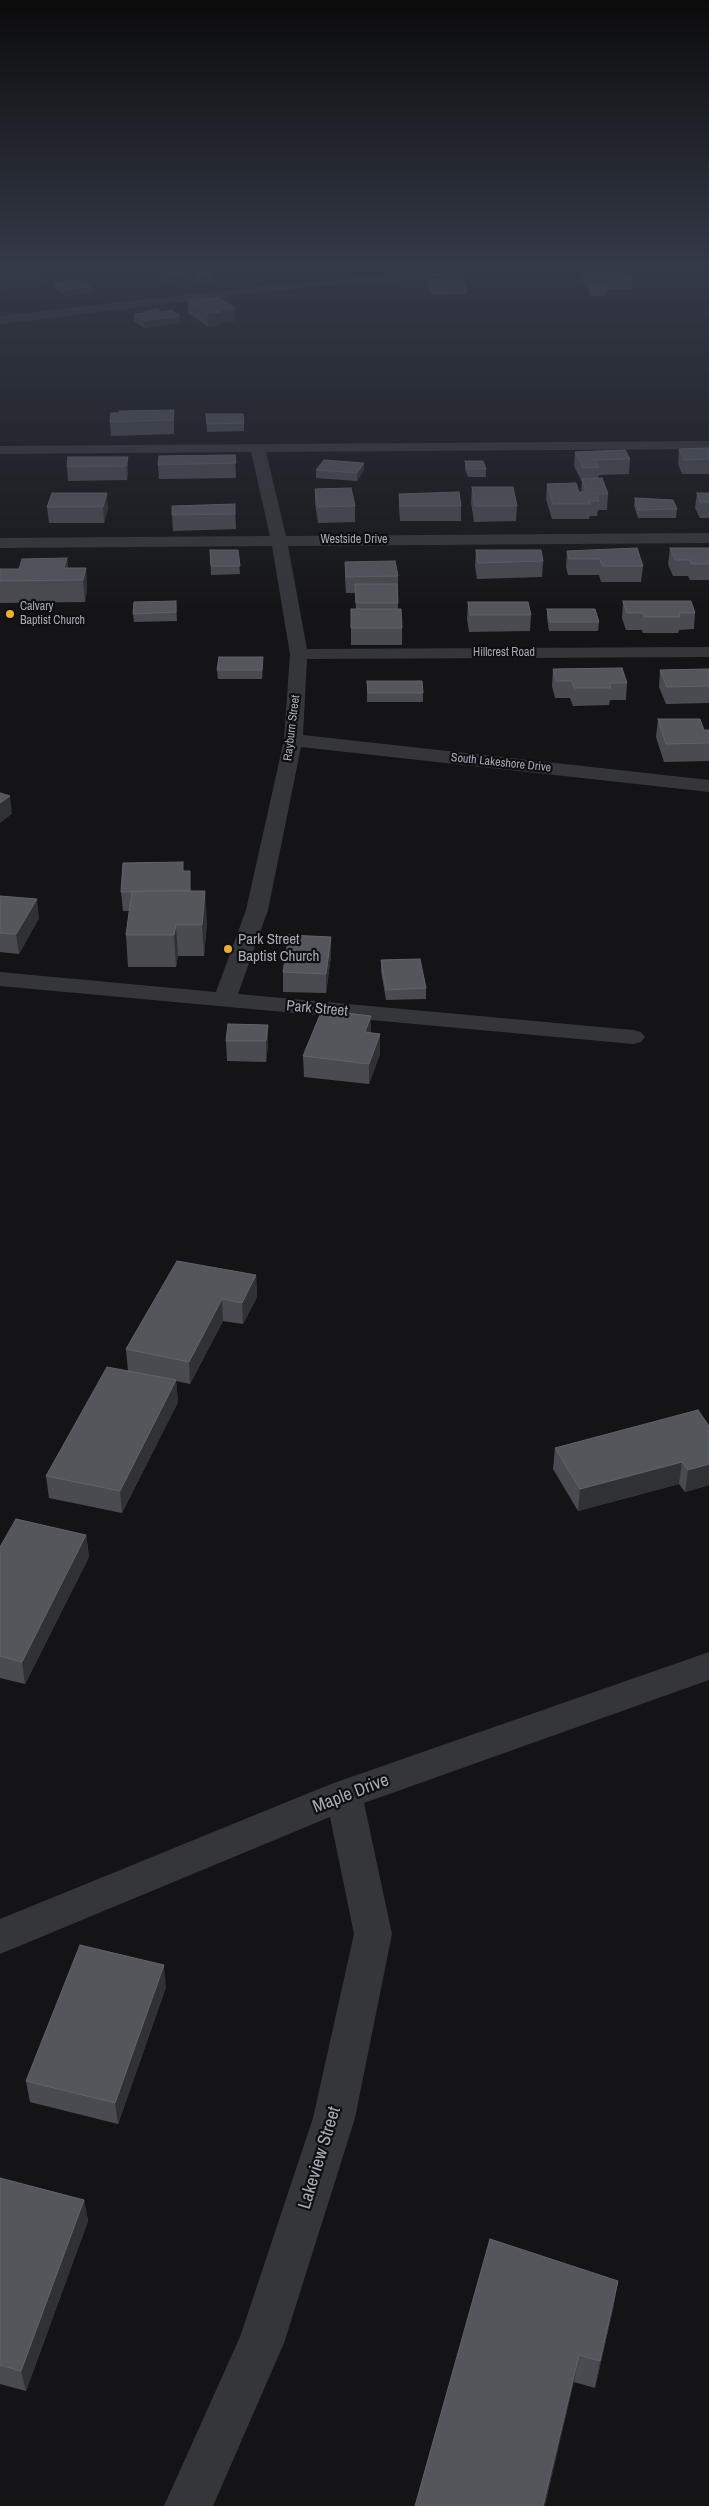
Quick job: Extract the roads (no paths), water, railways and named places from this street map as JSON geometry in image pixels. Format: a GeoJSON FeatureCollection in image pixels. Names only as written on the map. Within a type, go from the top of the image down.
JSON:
{"type":"FeatureCollection","features":[{"type":"Feature","properties":{"kind":"street"},"geometry":{"type":"LineString","coordinates":[[0,450],[258,450],[709,445]]}},
{"type":"Feature","properties":{"kind":"street","name":"Rayburn Street"},"geometry":{"type":"LineString","coordinates":[[224,1001],[257,910],[293,740],[299,654],[279,540],[258,450]]}},
{"type":"Feature","properties":{"kind":"street","name":"Westside Drive"},"geometry":{"type":"LineString","coordinates":[[0,543],[709,538]]}},
{"type":"Feature","properties":{"kind":"street","name":"Hillcrest Road"},"geometry":{"type":"LineString","coordinates":[[299,654],[709,652]]}},
{"type":"Feature","properties":{"kind":"street","name":"South Lakeshore Drive"},"geometry":{"type":"LineString","coordinates":[[293,740],[709,786]]}},
{"type":"Feature","properties":{"kind":"street","name":"Park Street"},"geometry":{"type":"LineString","coordinates":[[0,979],[633,1038]]}},
{"type":"Feature","properties":{"kind":"street","name":"Maple Drive"},"geometry":{"type":"LineString","coordinates":[[0,1937],[344,1795],[709,1666]]}},
{"type":"Feature","properties":{"kind":"street","name":"Lakeview Street"},"geometry":{"type":"LineString","coordinates":[[188,2506],[261,2343],[336,2108],[373,1934],[344,1795]]}},
{"type":"Feature","properties":{"kind":"place","name":"Calvary Baptist Church"},"geometry":{"type":"Point","coordinates":[10,614]}},
{"type":"Feature","properties":{"kind":"place","name":"Park Street Baptist Church"},"geometry":{"type":"Point","coordinates":[228,949]}}]}
